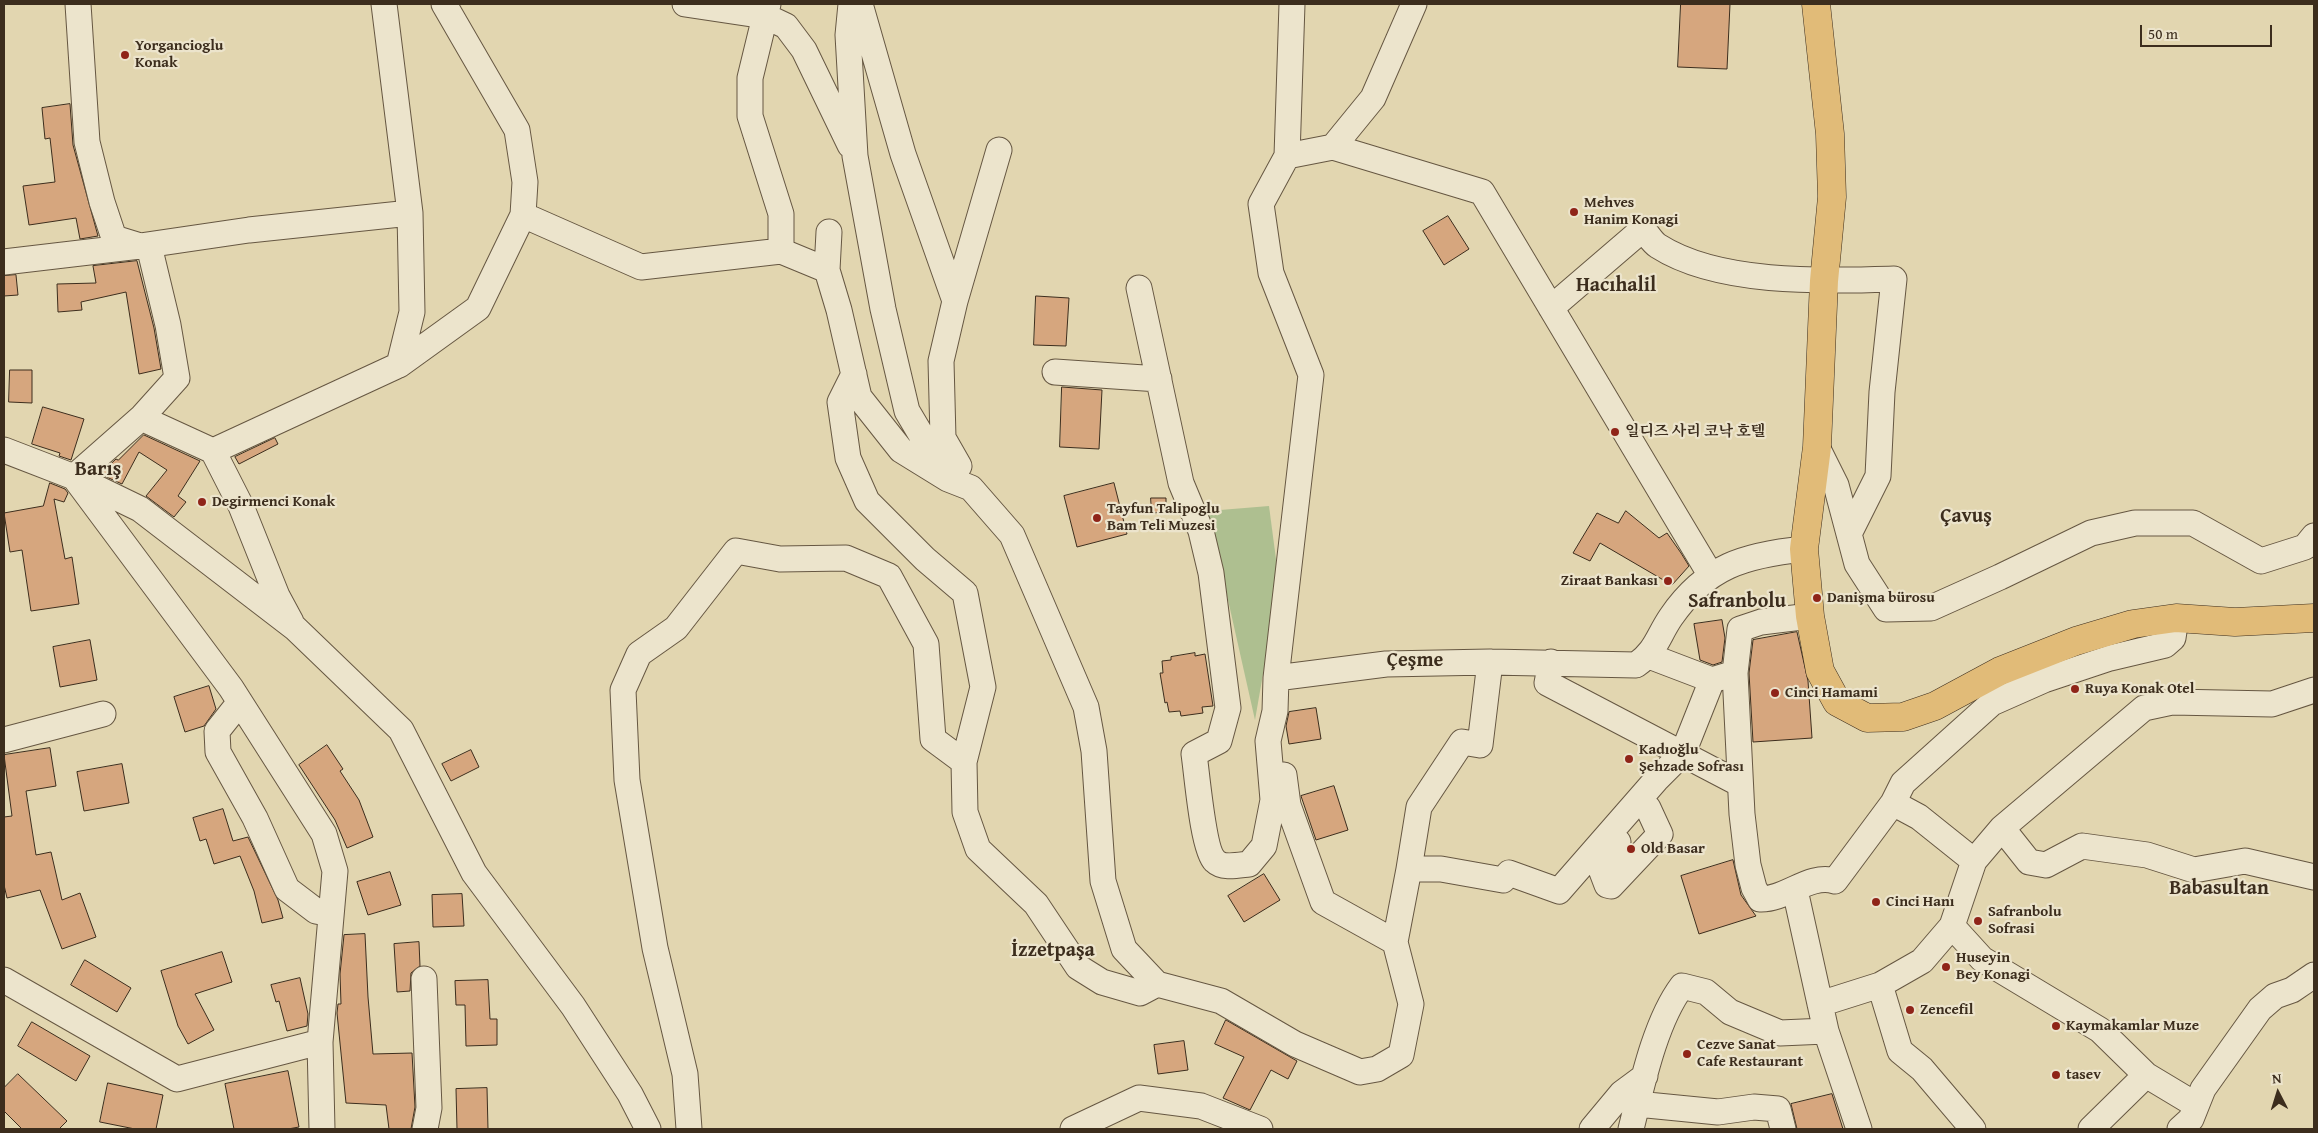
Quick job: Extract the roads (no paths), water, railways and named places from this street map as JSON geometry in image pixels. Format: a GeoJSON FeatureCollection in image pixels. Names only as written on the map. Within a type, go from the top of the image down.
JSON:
{"type":"FeatureCollection","features":[{"type":"Feature","properties":{"kind":"main road"},"geometry":{"type":"LineString","coordinates":[[1816,4],[1830,134],[1832,197],[1824,280],[1817,447],[1804,549],[1810,616],[1820,671],[1837,702],[1867,718],[1903,717],[1934,706],[2000,671],[2076,641],[2132,624],[2176,618],[2235,622],[2314,618]]}},
{"type":"Feature","properties":{"kind":"street"},"geometry":{"type":"LineString","coordinates":[[74,478],[141,418],[177,378],[168,325],[150,250],[114,238],[102,202],[88,142],[78,4]]}},
{"type":"Feature","properties":{"kind":"street"},"geometry":{"type":"LineString","coordinates":[[384,4],[410,213],[412,312],[399,364]]}},
{"type":"Feature","properties":{"kind":"street"},"geometry":{"type":"LineString","coordinates":[[213,451],[399,364],[478,308],[523,215],[525,182],[517,130],[444,4]]}},
{"type":"Feature","properties":{"kind":"street"},"geometry":{"type":"LineString","coordinates":[[685,4],[773,15],[804,50],[855,156]]}},
{"type":"Feature","properties":{"kind":"street"},"geometry":{"type":"LineString","coordinates":[[852,4],[848,35],[855,156],[883,309],[907,411],[948,479]]}},
{"type":"Feature","properties":{"kind":"street"},"geometry":{"type":"LineString","coordinates":[[860,4],[902,154],[955,301]]}},
{"type":"Feature","properties":{"kind":"street"},"geometry":{"type":"LineString","coordinates":[[1292,4],[1287,156],[1261,204],[1271,273],[1311,375],[1276,678],[1275,711],[1288,806],[1323,902],[1395,942]]}},
{"type":"Feature","properties":{"kind":"street"},"geometry":{"type":"LineString","coordinates":[[1332,147],[1373,98],[1414,4]]}},
{"type":"Feature","properties":{"kind":"street"},"geometry":{"type":"LineString","coordinates":[[773,15],[750,78],[750,116],[781,214],[780,251]]}},
{"type":"Feature","properties":{"kind":"street"},"geometry":{"type":"LineString","coordinates":[[1287,156],[1332,147],[1482,192],[1710,574]]}},
{"type":"Feature","properties":{"kind":"street"},"geometry":{"type":"LineString","coordinates":[[999,150],[955,301],[941,361],[943,438],[971,488],[1012,535],[1086,707],[1094,751],[1103,881],[1124,949],[1156,984],[1221,1001],[1295,1044],[1360,1072],[1377,1069],[1401,1055],[1411,1004],[1395,942],[1419,807],[1462,742],[1480,745],[1490,662]]}},
{"type":"Feature","properties":{"kind":"street"},"geometry":{"type":"LineString","coordinates":[[4,262],[140,246],[249,230],[410,213]]}},
{"type":"Feature","properties":{"kind":"street"},"geometry":{"type":"LineString","coordinates":[[523,215],[640,266],[780,251],[827,270]]}},
{"type":"Feature","properties":{"kind":"street"},"geometry":{"type":"LineString","coordinates":[[1551,308],[1643,230],[1657,246],[1698,264],[1760,277],[1824,280],[1894,279],[1882,392],[1878,476],[1850,532]]}},
{"type":"Feature","properties":{"kind":"street"},"geometry":{"type":"LineString","coordinates":[[829,232],[827,270],[859,397],[901,450],[948,479],[971,488]]}},
{"type":"Feature","properties":{"kind":"street"},"geometry":{"type":"LineString","coordinates":[[1139,288],[1181,483],[1201,531],[1211,573],[1228,708],[1219,741],[1194,754],[1207,847],[1214,861],[1225,866],[1249,864],[1264,846],[1272,800],[1268,741],[1275,711]]}},
{"type":"Feature","properties":{"kind":"street"},"geometry":{"type":"LineString","coordinates":[[1055,372],[1159,379]]}},
{"type":"Feature","properties":{"kind":"street"},"geometry":{"type":"LineString","coordinates":[[854,374],[840,402],[848,458],[867,502],[925,560],[965,593],[983,688],[964,762],[965,812],[978,849],[1036,904],[1078,967],[1102,982],[1140,993],[1156,984]]}},
{"type":"Feature","properties":{"kind":"street"},"geometry":{"type":"LineString","coordinates":[[141,418],[213,451],[241,506],[277,596],[295,628]]}},
{"type":"Feature","properties":{"kind":"street"},"geometry":{"type":"LineString","coordinates":[[1817,447],[1836,485],[1858,564],[1886,608],[1931,608],[2091,533],[2135,523],[2193,523],[2261,561],[2305,547],[2314,536]]}},
{"type":"Feature","properties":{"kind":"street"},"geometry":{"type":"LineString","coordinates":[[4,450],[74,478],[140,508],[295,628],[401,730],[474,873],[573,1006],[630,1094],[648,1129]]}},
{"type":"Feature","properties":{"kind":"street"},"geometry":{"type":"LineString","coordinates":[[74,478],[240,702],[324,834],[335,871],[320,1042],[322,1129]]}},
{"type":"Feature","properties":{"kind":"street"},"geometry":{"type":"LineString","coordinates":[[1276,678],[1386,664],[1551,662],[1636,666],[1649,656],[1670,618],[1690,591],[1710,574],[1733,563],[1785,551],[1804,549]]}},
{"type":"Feature","properties":{"kind":"street"},"geometry":{"type":"LineString","coordinates":[[689,1129],[684,1074],[655,948],[627,780],[623,690],[639,654],[676,628],[736,551],[780,559],[846,558],[889,576],[926,644],[933,739],[964,762]]}},
{"type":"Feature","properties":{"kind":"street"},"geometry":{"type":"LineString","coordinates":[[1409,869],[1441,869],[1503,880],[1509,873],[1559,891],[1656,780],[1683,754],[1724,677],[1740,629],[1761,622],[1810,616]]}},
{"type":"Feature","properties":{"kind":"street"},"geometry":{"type":"LineString","coordinates":[[1724,677],[1740,784],[1748,865],[1754,888],[1760,899],[1771,899],[1816,880],[1828,879],[1835,881],[1893,803],[1903,783],[1992,704],[2044,680],[2110,658],[2165,645],[2173,638],[2176,618]]}},
{"type":"Feature","properties":{"kind":"street"},"geometry":{"type":"LineString","coordinates":[[1649,656],[1724,677]]}},
{"type":"Feature","properties":{"kind":"street"},"geometry":{"type":"LineString","coordinates":[[1551,662],[1547,683],[1740,784]]}},
{"type":"Feature","properties":{"kind":"street"},"geometry":{"type":"LineString","coordinates":[[1820,1004],[1880,985],[1922,961],[1952,926],[1974,862],[2002,828],[2144,708],[2172,702],[2272,704],[2314,690]]}},
{"type":"Feature","properties":{"kind":"street"},"geometry":{"type":"LineString","coordinates":[[240,702],[217,731],[218,752],[255,818],[287,890],[316,910],[331,914]]}},
{"type":"Feature","properties":{"kind":"street"},"geometry":{"type":"LineString","coordinates":[[4,740],[103,714]]}},
{"type":"Feature","properties":{"kind":"street"},"geometry":{"type":"LineString","coordinates":[[1648,808],[1662,792],[1656,780]]}},
{"type":"Feature","properties":{"kind":"street"},"geometry":{"type":"LineString","coordinates":[[1893,803],[1919,817],[1974,862]]}},
{"type":"Feature","properties":{"kind":"street"},"geometry":{"type":"LineString","coordinates":[[2002,828],[2029,862],[2046,865],[2082,846],[2147,855],[2194,870],[2245,861],[2314,877]]}},
{"type":"Feature","properties":{"kind":"street"},"geometry":{"type":"LineString","coordinates":[[1796,890],[1826,1031],[1859,1129]]}},
{"type":"Feature","properties":{"kind":"street"},"geometry":{"type":"LineString","coordinates":[[1952,926],[1982,959],[2100,1030],[2146,1075],[2196,1105]]}},
{"type":"Feature","properties":{"kind":"street"},"geometry":{"type":"LineString","coordinates":[[2180,1129],[2191,1119],[2203,1089],[2260,1009],[2275,996],[2292,990],[2314,975]]}},
{"type":"Feature","properties":{"kind":"street"},"geometry":{"type":"LineString","coordinates":[[424,979],[429,1108],[425,1129]]}},
{"type":"Feature","properties":{"kind":"street"},"geometry":{"type":"LineString","coordinates":[[4,980],[177,1079],[320,1042]]}},
{"type":"Feature","properties":{"kind":"street"},"geometry":{"type":"LineString","coordinates":[[1880,985],[1900,1051],[1922,1069],[1973,1129]]}},
{"type":"Feature","properties":{"kind":"street"},"geometry":{"type":"LineString","coordinates":[[1631,1129],[1645,1076],[1670,1002],[1682,986],[1706,992],[1730,1012],[1780,1033],[1826,1031]]}},
{"type":"Feature","properties":{"kind":"street"},"geometry":{"type":"LineString","coordinates":[[2091,1129],[2146,1075]]}},
{"type":"Feature","properties":{"kind":"street"},"geometry":{"type":"LineString","coordinates":[[1592,1129],[1622,1093],[1645,1076]]}},
{"type":"Feature","properties":{"kind":"street"},"geometry":{"type":"LineString","coordinates":[[1073,1129],[1139,1098],[1201,1106],[1260,1129]]}},
{"type":"Feature","properties":{"kind":"street"},"geometry":{"type":"LineString","coordinates":[[1637,1104],[1718,1112],[1754,1107],[1778,1110],[1783,1129]]}},
{"type":"Feature","properties":{"kind":"place","name":"Yorgancioglu Konak"},"geometry":{"type":"Point","coordinates":[125,55]}},
{"type":"Feature","properties":{"kind":"place","name":"Mehves Hanim Konagi"},"geometry":{"type":"Point","coordinates":[1574,212]}},
{"type":"Feature","properties":{"kind":"place","name":"일디즈 사리 코낙 호텔"},"geometry":{"type":"Point","coordinates":[1615,432]}},
{"type":"Feature","properties":{"kind":"place","name":"Degirmenci Konak"},"geometry":{"type":"Point","coordinates":[202,502]}},
{"type":"Feature","properties":{"kind":"place","name":"Tayfun Talipoglu Bam Teli Muzesi"},"geometry":{"type":"Point","coordinates":[1097,518]}},
{"type":"Feature","properties":{"kind":"place","name":"Ziraat Bankası"},"geometry":{"type":"Point","coordinates":[1668,581]}},
{"type":"Feature","properties":{"kind":"place","name":"Danişma bürosu"},"geometry":{"type":"Point","coordinates":[1817,598]}},
{"type":"Feature","properties":{"kind":"place","name":"Ruya Konak Otel"},"geometry":{"type":"Point","coordinates":[2075,689]}},
{"type":"Feature","properties":{"kind":"place","name":"Cinci Hamami"},"geometry":{"type":"Point","coordinates":[1775,693]}},
{"type":"Feature","properties":{"kind":"place","name":"Kadıoğlu Şehzade Sofrası"},"geometry":{"type":"Point","coordinates":[1629,759]}},
{"type":"Feature","properties":{"kind":"place","name":"Old Basar"},"geometry":{"type":"Point","coordinates":[1631,849]}},
{"type":"Feature","properties":{"kind":"place","name":"Cinci Hanı"},"geometry":{"type":"Point","coordinates":[1876,902]}},
{"type":"Feature","properties":{"kind":"place","name":"Safranbolu Sofrasi"},"geometry":{"type":"Point","coordinates":[1978,921]}},
{"type":"Feature","properties":{"kind":"place","name":"Huseyin Bey Konagi"},"geometry":{"type":"Point","coordinates":[1946,967]}},
{"type":"Feature","properties":{"kind":"place","name":"Zencefil"},"geometry":{"type":"Point","coordinates":[1910,1010]}},
{"type":"Feature","properties":{"kind":"place","name":"Kaymakamlar Muze"},"geometry":{"type":"Point","coordinates":[2056,1026]}},
{"type":"Feature","properties":{"kind":"place","name":"Cezve Sanat Cafe Restaurant"},"geometry":{"type":"Point","coordinates":[1687,1054]}},
{"type":"Feature","properties":{"kind":"place","name":"tasev"},"geometry":{"type":"Point","coordinates":[2056,1075]}},
{"type":"Feature","properties":{"kind":"district","name":"Hacıhalil"},"geometry":{"type":"Point","coordinates":[1616,286]}},
{"type":"Feature","properties":{"kind":"district","name":"Barış"},"geometry":{"type":"Point","coordinates":[98,470]}},
{"type":"Feature","properties":{"kind":"district","name":"Çavuş"},"geometry":{"type":"Point","coordinates":[1966,517]}},
{"type":"Feature","properties":{"kind":"district","name":"Safranbolu"},"geometry":{"type":"Point","coordinates":[1737,602]}},
{"type":"Feature","properties":{"kind":"district","name":"Çeşme"},"geometry":{"type":"Point","coordinates":[1415,661]}},
{"type":"Feature","properties":{"kind":"district","name":"Babasultan"},"geometry":{"type":"Point","coordinates":[2219,889]}},
{"type":"Feature","properties":{"kind":"district","name":"İzzetpaşa"},"geometry":{"type":"Point","coordinates":[1053,951]}}]}
